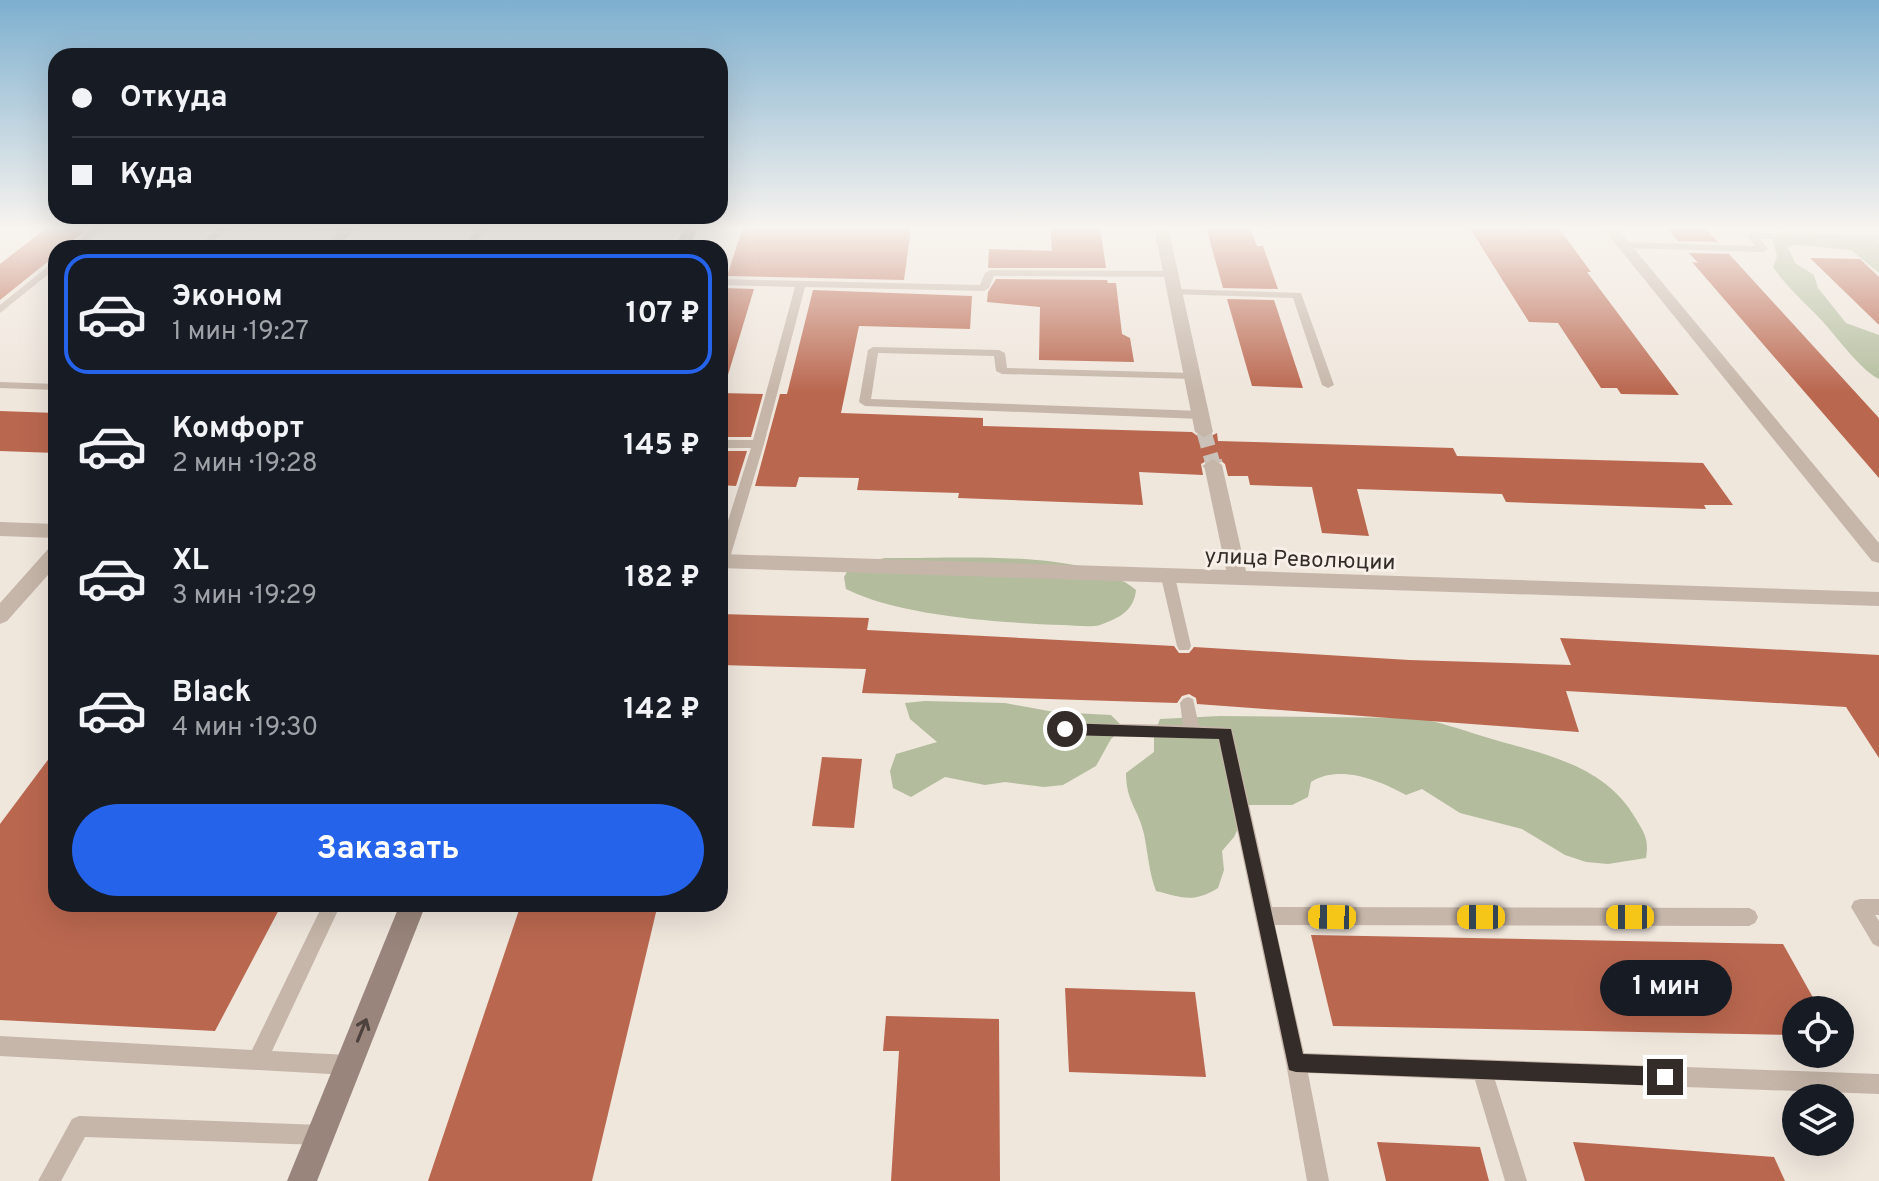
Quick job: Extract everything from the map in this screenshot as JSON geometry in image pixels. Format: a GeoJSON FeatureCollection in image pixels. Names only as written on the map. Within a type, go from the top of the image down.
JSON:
{"type":"FeatureCollection","features":[{"type":"Feature","properties":{"kind":"street"},"geometry":{"type":"LineString","coordinates":[[1173,282],[1204,432]]}},
{"type":"Feature","properties":{"kind":"street"},"geometry":{"type":"LineString","coordinates":[[1655,282],[1879,556]]}},
{"type":"Feature","properties":{"kind":"street"},"geometry":{"type":"LineString","coordinates":[[1213,465],[1238,580]]}},
{"type":"Feature","properties":{"kind":"street"},"geometry":{"type":"LineString","coordinates":[[0,529],[48,531]]}},
{"type":"Feature","properties":{"kind":"street","name":"улица Революции"},"geometry":{"type":"LineString","coordinates":[[728,561],[1879,599]]}},
{"type":"Feature","properties":{"kind":"street"},"geometry":{"type":"LineString","coordinates":[[0,616],[48,562]]}},
{"type":"Feature","properties":{"kind":"street"},"geometry":{"type":"LineString","coordinates":[[302,1181],[410,912]]}},
{"type":"Feature","properties":{"kind":"lane"},"geometry":{"type":"LineString","coordinates":[[0,310],[33,282]]}},
{"type":"Feature","properties":{"kind":"lane"},"geometry":{"type":"LineString","coordinates":[[728,282],[984,288],[986,282]]}},
{"type":"Feature","properties":{"kind":"lane"},"geometry":{"type":"LineString","coordinates":[[728,539],[758,444],[801,284]]}},
{"type":"Feature","properties":{"kind":"lane"},"geometry":{"type":"LineString","coordinates":[[1175,292],[1297,295],[1328,385]]}},
{"type":"Feature","properties":{"kind":"lane"},"geometry":{"type":"LineString","coordinates":[[1194,376],[1002,371],[999,353],[873,350],[865,402],[1201,415]]}},
{"type":"Feature","properties":{"kind":"lane"},"geometry":{"type":"LineString","coordinates":[[0,385],[48,387]]}},
{"type":"Feature","properties":{"kind":"lane"},"geometry":{"type":"LineString","coordinates":[[728,444],[758,444]]}},
{"type":"Feature","properties":{"kind":"lane"},"geometry":{"type":"LineString","coordinates":[[1168,577],[1184,646]]}},
{"type":"Feature","properties":{"kind":"lane"},"geometry":{"type":"LineString","coordinates":[[1188,703],[1192,732]]}},
{"type":"Feature","properties":{"kind":"lane"},"geometry":{"type":"LineString","coordinates":[[1065,729],[1225,733],[1296,1063],[1318,1181]]}},
{"type":"Feature","properties":{"kind":"lane"},"geometry":{"type":"LineString","coordinates":[[1879,907],[1860,907],[1879,938]]}},
{"type":"Feature","properties":{"kind":"lane"},"geometry":{"type":"LineString","coordinates":[[257,1060],[328,912]]}},
{"type":"Feature","properties":{"kind":"lane"},"geometry":{"type":"LineString","coordinates":[[1265,916],[1749,917]]}},
{"type":"Feature","properties":{"kind":"lane"},"geometry":{"type":"LineString","coordinates":[[0,1046],[348,1065]]}},
{"type":"Feature","properties":{"kind":"lane"},"geometry":{"type":"LineString","coordinates":[[1296,1063],[1879,1084]]}},
{"type":"Feature","properties":{"kind":"lane"},"geometry":{"type":"LineString","coordinates":[[1482,1070],[1516,1181]]}},
{"type":"Feature","properties":{"kind":"lane"},"geometry":{"type":"LineString","coordinates":[[49,1181],[79,1126],[321,1135]]}},
{"type":"Feature","properties":{"kind":"green space"},"geometry":{"type":"Polygon","coordinates":[[[1816,282],[1846,323],[1879,335],[1879,379],[1858,362],[1785,283],[1816,282]]]}},
{"type":"Feature","properties":{"kind":"green space"},"geometry":{"type":"Polygon","coordinates":[[[980,557],[1052,562],[1085,567],[1114,577],[1136,590],[1132,603],[1124,613],[1100,625],[1086,626],[922,612],[846,589],[844,577],[851,565],[885,558],[980,557]]]}},
{"type":"Feature","properties":{"kind":"green space"},"geometry":{"type":"Polygon","coordinates":[[[905,703],[1005,703],[1054,712],[1111,715],[1124,728],[1111,739],[1096,766],[1063,785],[1044,787],[1005,782],[985,785],[945,777],[911,797],[893,788],[890,771],[896,754],[937,742],[910,719],[905,703]]]}},
{"type":"Feature","properties":{"kind":"green space"},"geometry":{"type":"Polygon","coordinates":[[[1220,716],[1417,718],[1548,755],[1588,772],[1622,800],[1644,833],[1646,858],[1608,864],[1586,862],[1565,855],[1522,829],[1460,813],[1422,789],[1406,795],[1359,776],[1334,774],[1311,782],[1308,797],[1292,805],[1249,805],[1234,837],[1222,851],[1224,870],[1218,888],[1202,896],[1188,898],[1156,891],[1142,826],[1130,799],[1126,773],[1154,752],[1154,735],[1160,719],[1220,716]]]}},
{"type":"Feature","properties":{"kind":"building"},"geometry":{"type":"Polygon","coordinates":[[[0,282],[22,282],[0,300],[0,282]]]}},
{"type":"Feature","properties":{"kind":"building"},"geometry":{"type":"Polygon","coordinates":[[[994,282],[1116,283],[1122,334],[1130,338],[1134,362],[1039,360],[1040,307],[987,302],[988,292],[994,282]]]}},
{"type":"Feature","properties":{"kind":"building"},"geometry":{"type":"Polygon","coordinates":[[[1221,282],[1276,282],[1278,289],[1223,288],[1221,282]]]}},
{"type":"Feature","properties":{"kind":"building"},"geometry":{"type":"Polygon","coordinates":[[[1504,282],[1595,282],[1679,395],[1621,394],[1617,388],[1601,388],[1558,323],[1529,322],[1504,282]]]}},
{"type":"Feature","properties":{"kind":"building"},"geometry":{"type":"Polygon","coordinates":[[[1709,282],[1755,282],[1879,418],[1879,478],[1709,282]]]}},
{"type":"Feature","properties":{"kind":"building"},"geometry":{"type":"Polygon","coordinates":[[[1835,282],[1879,282],[1879,325],[1835,282]]]}},
{"type":"Feature","properties":{"kind":"building"},"geometry":{"type":"Polygon","coordinates":[[[728,288],[754,289],[728,375],[728,288]]]}},
{"type":"Feature","properties":{"kind":"building"},"geometry":{"type":"Polygon","coordinates":[[[813,290],[972,296],[970,329],[859,326],[841,413],[983,418],[983,426],[1192,432],[1203,440],[1217,433],[1218,441],[1453,448],[1457,456],[1703,463],[1733,505],[1704,505],[1706,509],[1506,502],[1502,494],[1357,489],[1369,536],[1322,533],[1312,487],[1250,485],[1248,476],[1228,476],[1225,464],[1215,456],[1201,464],[1203,475],[1139,472],[1143,505],[958,498],[959,493],[857,490],[859,478],[799,477],[796,487],[755,486],[780,394],[787,394],[813,290]]]}},
{"type":"Feature","properties":{"kind":"building"},"geometry":{"type":"Polygon","coordinates":[[[1227,299],[1274,300],[1303,388],[1252,386],[1227,299]]]}},
{"type":"Feature","properties":{"kind":"building"},"geometry":{"type":"Polygon","coordinates":[[[728,393],[763,394],[751,437],[728,437],[728,393]]]}},
{"type":"Feature","properties":{"kind":"building"},"geometry":{"type":"Polygon","coordinates":[[[0,411],[48,413],[48,453],[0,451],[0,411]]]}},
{"type":"Feature","properties":{"kind":"building"},"geometry":{"type":"Polygon","coordinates":[[[728,451],[747,451],[736,486],[728,486],[728,451]]]}},
{"type":"Feature","properties":{"kind":"building"},"geometry":{"type":"Polygon","coordinates":[[[728,614],[869,618],[867,630],[1174,646],[1179,653],[1189,653],[1194,647],[1409,660],[1571,665],[1560,638],[1879,655],[1879,758],[1846,707],[1566,691],[1579,732],[1197,704],[1196,698],[1189,694],[1182,696],[1177,703],[862,693],[866,669],[728,665],[728,614]]]}},
{"type":"Feature","properties":{"kind":"building"},"geometry":{"type":"Polygon","coordinates":[[[822,757],[862,759],[854,828],[812,826],[822,757]]]}},
{"type":"Feature","properties":{"kind":"building"},"geometry":{"type":"Polygon","coordinates":[[[48,760],[48,912],[278,912],[215,1031],[0,1020],[0,824],[48,760]]]}},
{"type":"Feature","properties":{"kind":"building"},"geometry":{"type":"Polygon","coordinates":[[[518,912],[656,912],[592,1181],[428,1181],[518,912]]]}},
{"type":"Feature","properties":{"kind":"building"},"geometry":{"type":"Polygon","coordinates":[[[1311,935],[1783,944],[1812,996],[1782,996],[1782,1035],[1333,1026],[1311,935]]]}},
{"type":"Feature","properties":{"kind":"building"},"geometry":{"type":"Polygon","coordinates":[[[1065,988],[1195,992],[1206,1077],[1069,1072],[1065,988]]]}},
{"type":"Feature","properties":{"kind":"building"},"geometry":{"type":"Polygon","coordinates":[[[886,1016],[999,1019],[1000,1181],[891,1181],[899,1051],[883,1051],[886,1016]]]}},
{"type":"Feature","properties":{"kind":"building"},"geometry":{"type":"Polygon","coordinates":[[[1377,1142],[1480,1147],[1489,1181],[1386,1181],[1377,1142]]]}},
{"type":"Feature","properties":{"kind":"building"},"geometry":{"type":"Polygon","coordinates":[[[1573,1142],[1774,1157],[1785,1181],[1585,1181],[1573,1142]]]}},
{"type":"Feature","properties":{"kind":"tunnel"},"geometry":{"type":"LineString","coordinates":[[1204,432],[1213,464]]}},
{"type":"Feature","properties":{"kind":"route"},"geometry":{"type":"LineString","coordinates":[[1065,729],[1225,733],[1296,1063],[1665,1077]]}}]}
